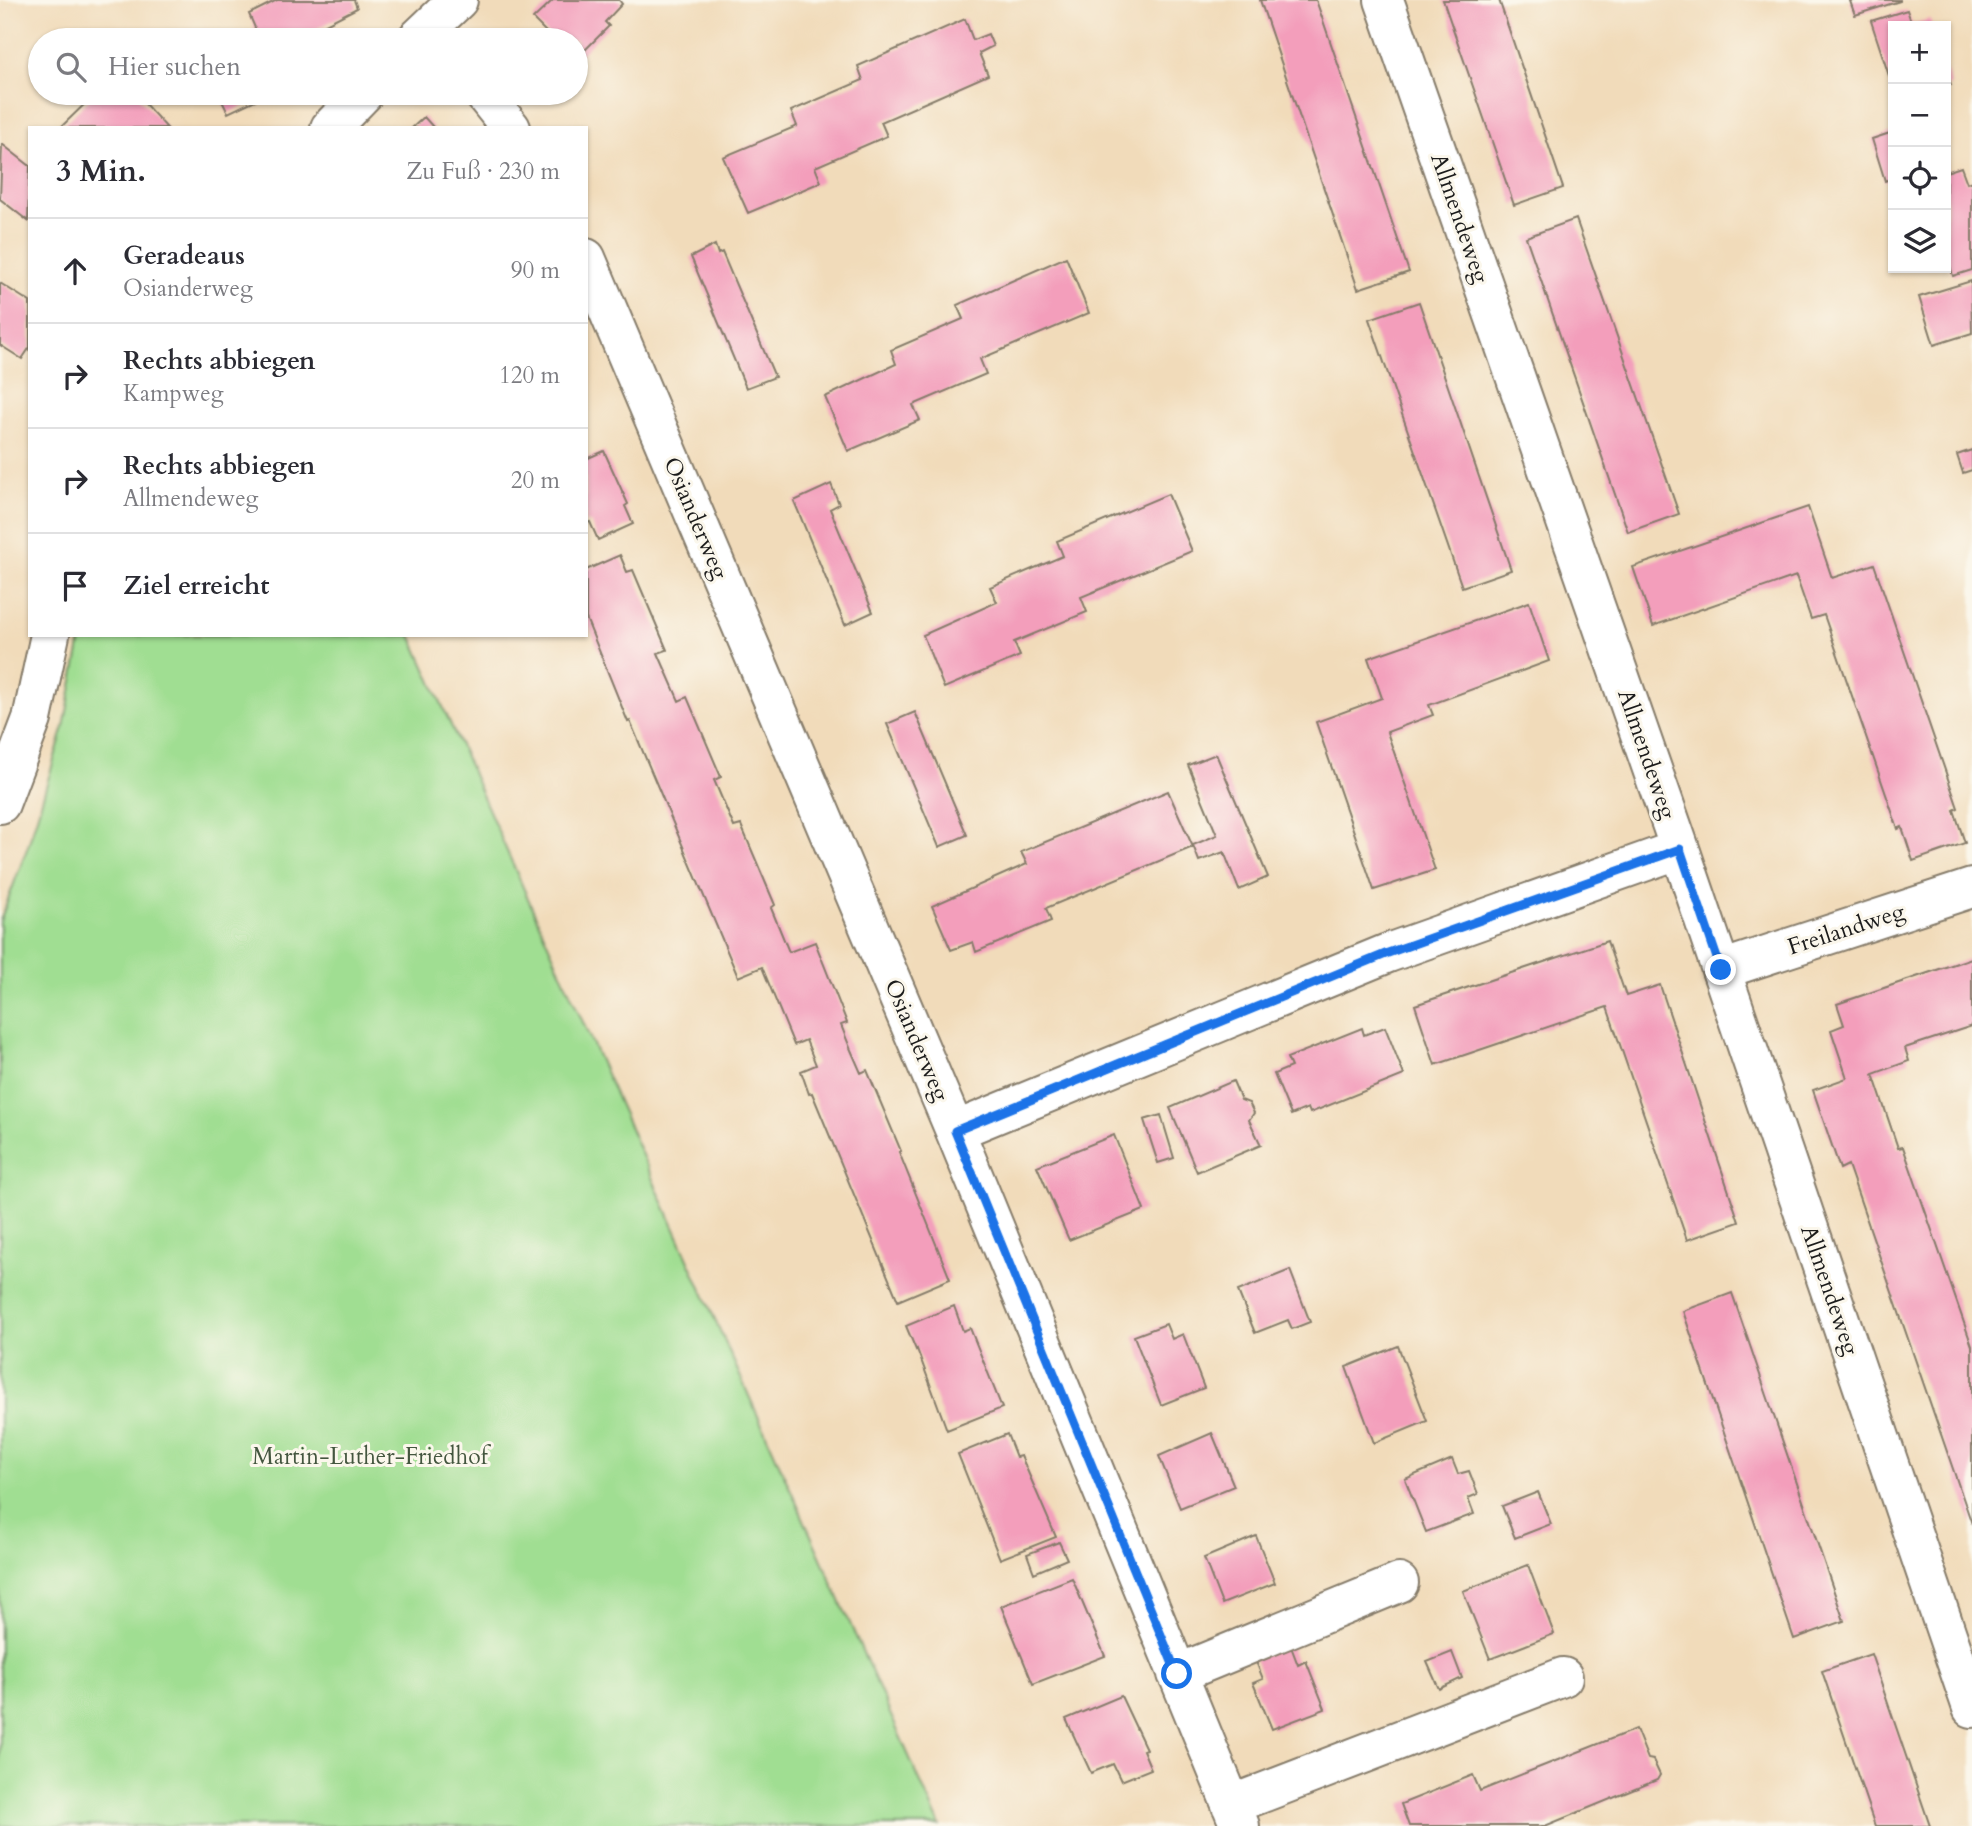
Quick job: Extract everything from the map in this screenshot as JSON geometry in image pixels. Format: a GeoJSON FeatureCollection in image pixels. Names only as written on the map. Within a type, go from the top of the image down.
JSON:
{"type":"FeatureCollection","features":[{"type":"Feature","properties":{"kind":"street"},"geometry":{"type":"LineString","coordinates":[[435,28],[458,0]]}},
{"type":"Feature","properties":{"kind":"street","name":"Allmendeweg"},"geometry":{"type":"LineString","coordinates":[[1384,0],[1680,849],[1972,1708]]}},
{"type":"Feature","properties":{"kind":"street"},"geometry":{"type":"LineString","coordinates":[[332,126],[352,105]]}},
{"type":"Feature","properties":{"kind":"street"},"geometry":{"type":"LineString","coordinates":[[493,105],[509,126]]}},
{"type":"Feature","properties":{"kind":"street","name":"Osianderweg"},"geometry":{"type":"LineString","coordinates":[[588,263],[955,1131],[1236,1815]]}},
{"type":"Feature","properties":{"kind":"street"},"geometry":{"type":"LineString","coordinates":[[0,804],[32,719],[50,637]]}},
{"type":"Feature","properties":{"kind":"street"},"geometry":{"type":"LineString","coordinates":[[955,1131],[1388,953],[1680,849]]}},
{"type":"Feature","properties":{"kind":"street","name":"Freilandweg"},"geometry":{"type":"LineString","coordinates":[[1721,970],[1972,888]]}},
{"type":"Feature","properties":{"kind":"street"},"geometry":{"type":"LineString","coordinates":[[1177,1674],[1399,1583]]}},
{"type":"Feature","properties":{"kind":"street"},"geometry":{"type":"LineString","coordinates":[[1236,1815],[1563,1677]]}},
{"type":"Feature","properties":{"kind":"green space","name":"Martin-Luther-Friedhof"},"geometry":{"type":"Polygon","coordinates":[[[82,637],[412,637],[940,1826],[0,1826],[0,921],[28,846],[64,727],[82,637]]]}},
{"type":"Feature","properties":{"kind":"building"},"geometry":{"type":"Polygon","coordinates":[[[277,0],[354,0],[357,8],[318,28],[255,28],[249,14],[277,0]]]}},
{"type":"Feature","properties":{"kind":"building"},"geometry":{"type":"Polygon","coordinates":[[[553,0],[619,0],[622,4],[605,22],[609,26],[588,47],[588,28],[542,28],[533,19],[553,0]]]}},
{"type":"Feature","properties":{"kind":"building"},"geometry":{"type":"Polygon","coordinates":[[[1260,0],[1316,0],[1409,272],[1358,289],[1260,0]]]}},
{"type":"Feature","properties":{"kind":"building"},"geometry":{"type":"Polygon","coordinates":[[[1443,0],[1499,0],[1563,188],[1514,205],[1443,0]]]}},
{"type":"Feature","properties":{"kind":"building"},"geometry":{"type":"Polygon","coordinates":[[[1850,1],[1900,1],[1855,15],[1850,1]]]}},
{"type":"Feature","properties":{"kind":"building"},"geometry":{"type":"Polygon","coordinates":[[[1907,10],[1911,21],[1888,21],[1888,73],[1871,21],[1907,10]]]}},
{"type":"Feature","properties":{"kind":"building"},"geometry":{"type":"Polygon","coordinates":[[[965,19],[973,40],[988,34],[993,46],[979,53],[988,75],[881,122],[887,136],[815,167],[821,182],[748,213],[723,157],[797,126],[791,111],[863,80],[858,66],[965,19]]]}},
{"type":"Feature","properties":{"kind":"building"},"geometry":{"type":"Polygon","coordinates":[[[84,105],[146,105],[165,126],[62,126],[84,105]]]}},
{"type":"Feature","properties":{"kind":"building"},"geometry":{"type":"Polygon","coordinates":[[[224,105],[245,105],[228,113],[224,105]]]}},
{"type":"Feature","properties":{"kind":"building"},"geometry":{"type":"Polygon","coordinates":[[[424,117],[432,126],[414,126],[424,117]]]}},
{"type":"Feature","properties":{"kind":"building"},"geometry":{"type":"Polygon","coordinates":[[[1888,134],[1888,180],[1885,181],[1872,139],[1888,134]]]}},
{"type":"Feature","properties":{"kind":"building"},"geometry":{"type":"Polygon","coordinates":[[[2,144],[28,164],[28,221],[0,199],[2,144]]]}},
{"type":"Feature","properties":{"kind":"building"},"geometry":{"type":"Polygon","coordinates":[[[1961,167],[1967,183],[1972,181],[1972,270],[1953,276],[1951,269],[1951,170],[1961,167]]]}},
{"type":"Feature","properties":{"kind":"building"},"geometry":{"type":"Polygon","coordinates":[[[1576,219],[1679,514],[1628,532],[1526,237],[1576,219]]]}},
{"type":"Feature","properties":{"kind":"building"},"geometry":{"type":"Polygon","coordinates":[[[715,245],[718,254],[722,252],[775,377],[746,388],[691,257],[715,245]]]}},
{"type":"Feature","properties":{"kind":"building"},"geometry":{"type":"Polygon","coordinates":[[[1066,257],[1089,313],[980,359],[986,374],[913,405],[920,420],[848,451],[825,397],[896,364],[891,350],[963,319],[957,305],[1066,257]]]}},
{"type":"Feature","properties":{"kind":"building"},"geometry":{"type":"Polygon","coordinates":[[[1971,281],[1972,333],[1934,345],[1919,297],[1971,281]]]}},
{"type":"Feature","properties":{"kind":"building"},"geometry":{"type":"Polygon","coordinates":[[[0,283],[28,301],[28,350],[22,359],[0,345],[0,283]]]}},
{"type":"Feature","properties":{"kind":"building"},"geometry":{"type":"Polygon","coordinates":[[[1419,302],[1511,570],[1462,587],[1369,319],[1419,302]]]}},
{"type":"Feature","properties":{"kind":"building"},"geometry":{"type":"Polygon","coordinates":[[[1972,450],[1972,470],[1963,473],[1957,455],[1972,450]]]}},
{"type":"Feature","properties":{"kind":"building"},"geometry":{"type":"Polygon","coordinates":[[[604,451],[628,504],[625,506],[633,524],[598,540],[588,522],[588,458],[604,451]]]}},
{"type":"Feature","properties":{"kind":"building"},"geometry":{"type":"Polygon","coordinates":[[[831,484],[839,504],[830,509],[873,612],[845,625],[794,501],[831,484]]]}},
{"type":"Feature","properties":{"kind":"building"},"geometry":{"type":"Polygon","coordinates":[[[1168,494],[1192,551],[1081,597],[1087,612],[1014,642],[1020,656],[944,688],[923,635],[997,602],[990,587],[1063,556],[1057,541],[1168,494]]]}},
{"type":"Feature","properties":{"kind":"building"},"geometry":{"type":"Polygon","coordinates":[[[1808,507],[1832,578],[1874,564],[1958,808],[1954,810],[1965,843],[1913,861],[1902,827],[1898,829],[1824,615],[1811,619],[1796,576],[1653,626],[1633,567],[1808,507]]]}},
{"type":"Feature","properties":{"kind":"building"},"geometry":{"type":"Polygon","coordinates":[[[620,555],[627,572],[633,570],[667,650],[658,653],[679,701],[687,697],[721,777],[714,780],[734,827],[741,825],[775,905],[771,908],[789,952],[815,942],[847,1023],[841,1025],[851,1050],[861,1073],[867,1070],[950,1279],[898,1301],[812,1093],[809,1094],[801,1071],[816,1065],[806,1040],[794,1045],[762,967],[738,977],[630,721],[628,722],[588,623],[588,569],[620,555]]]}},
{"type":"Feature","properties":{"kind":"building"},"geometry":{"type":"Polygon","coordinates":[[[1529,602],[1549,661],[1429,705],[1433,715],[1387,732],[1435,870],[1374,890],[1316,722],[1382,698],[1368,658],[1529,602]]]}},
{"type":"Feature","properties":{"kind":"building"},"geometry":{"type":"Polygon","coordinates":[[[915,712],[967,835],[939,847],[887,724],[915,712]]]}},
{"type":"Feature","properties":{"kind":"building"},"geometry":{"type":"Polygon","coordinates":[[[1216,754],[1268,877],[1239,890],[1224,852],[1199,861],[1193,845],[1217,835],[1188,765],[1216,754]]]}},
{"type":"Feature","properties":{"kind":"building"},"geometry":{"type":"Polygon","coordinates":[[[1168,791],[1193,847],[1046,908],[1051,921],[976,952],[973,942],[951,950],[932,906],[1027,864],[1021,852],[1168,791]]]}},
{"type":"Feature","properties":{"kind":"building"},"geometry":{"type":"Polygon","coordinates":[[[1607,941],[1626,996],[1660,985],[1739,1222],[1687,1240],[1607,1007],[1435,1065],[1415,1005],[1607,941]]]}},
{"type":"Feature","properties":{"kind":"building"},"geometry":{"type":"Polygon","coordinates":[[[1972,958],[1972,1026],[1905,1048],[1909,1061],[1873,1074],[1898,1148],[1903,1147],[1972,1346],[1972,1524],[1848,1165],[1840,1169],[1813,1090],[1847,1078],[1831,1030],[1844,1025],[1837,1004],[1972,958]]]}},
{"type":"Feature","properties":{"kind":"building"},"geometry":{"type":"Polygon","coordinates":[[[1385,1027],[1404,1075],[1310,1113],[1308,1108],[1291,1115],[1274,1074],[1291,1067],[1287,1058],[1362,1028],[1364,1035],[1385,1027]]]}},
{"type":"Feature","properties":{"kind":"building"},"geometry":{"type":"Polygon","coordinates":[[[1233,1081],[1241,1100],[1249,1103],[1254,1113],[1249,1120],[1261,1145],[1197,1172],[1170,1108],[1233,1081]]]}},
{"type":"Feature","properties":{"kind":"building"},"geometry":{"type":"Polygon","coordinates":[[[1161,1115],[1174,1158],[1158,1163],[1144,1120],[1161,1115]]]}},
{"type":"Feature","properties":{"kind":"building"},"geometry":{"type":"Polygon","coordinates":[[[1114,1135],[1144,1210],[1069,1240],[1037,1166],[1114,1135]]]}},
{"type":"Feature","properties":{"kind":"building"},"geometry":{"type":"Polygon","coordinates":[[[1290,1270],[1310,1322],[1292,1329],[1288,1320],[1255,1333],[1238,1291],[1290,1270]]]}},
{"type":"Feature","properties":{"kind":"building"},"geometry":{"type":"Polygon","coordinates":[[[1732,1293],[1844,1621],[1794,1639],[1683,1311],[1732,1293]]]}},
{"type":"Feature","properties":{"kind":"building"},"geometry":{"type":"Polygon","coordinates":[[[954,1306],[963,1331],[970,1328],[1002,1408],[947,1430],[906,1326],[954,1306]]]}},
{"type":"Feature","properties":{"kind":"building"},"geometry":{"type":"Polygon","coordinates":[[[1166,1324],[1172,1339],[1183,1334],[1204,1388],[1161,1405],[1134,1336],[1166,1324]]]}},
{"type":"Feature","properties":{"kind":"building"},"geometry":{"type":"Polygon","coordinates":[[[1398,1346],[1427,1421],[1374,1443],[1346,1367],[1398,1346]]]}},
{"type":"Feature","properties":{"kind":"building"},"geometry":{"type":"Polygon","coordinates":[[[1212,1433],[1234,1486],[1180,1508],[1159,1456],[1212,1433]]]}},
{"type":"Feature","properties":{"kind":"building"},"geometry":{"type":"Polygon","coordinates":[[[1007,1434],[1016,1457],[1021,1456],[1056,1537],[1000,1559],[958,1454],[1007,1434]]]}},
{"type":"Feature","properties":{"kind":"building"},"geometry":{"type":"Polygon","coordinates":[[[1452,1459],[1458,1474],[1469,1471],[1478,1494],[1468,1498],[1474,1514],[1426,1532],[1405,1479],[1452,1459]]]}},
{"type":"Feature","properties":{"kind":"building"},"geometry":{"type":"Polygon","coordinates":[[[1538,1492],[1551,1524],[1515,1538],[1502,1506],[1538,1492]]]}},
{"type":"Feature","properties":{"kind":"building"},"geometry":{"type":"Polygon","coordinates":[[[1256,1536],[1275,1583],[1222,1604],[1204,1558],[1256,1536]]]}},
{"type":"Feature","properties":{"kind":"building"},"geometry":{"type":"Polygon","coordinates":[[[1059,1542],[1067,1559],[1034,1573],[1027,1554],[1059,1542]]]}},
{"type":"Feature","properties":{"kind":"building"},"geometry":{"type":"Polygon","coordinates":[[[1528,1565],[1554,1634],[1490,1659],[1463,1591],[1528,1565]]]}},
{"type":"Feature","properties":{"kind":"building"},"geometry":{"type":"Polygon","coordinates":[[[1072,1578],[1105,1656],[1033,1684],[1001,1606],[1072,1578]]]}},
{"type":"Feature","properties":{"kind":"building"},"geometry":{"type":"Polygon","coordinates":[[[1290,1644],[1298,1665],[1306,1661],[1325,1709],[1272,1729],[1253,1683],[1263,1679],[1255,1659],[1290,1644]]]}},
{"type":"Feature","properties":{"kind":"building"},"geometry":{"type":"Polygon","coordinates":[[[1452,1652],[1462,1678],[1439,1689],[1427,1662],[1452,1652]]]}},
{"type":"Feature","properties":{"kind":"building"},"geometry":{"type":"Polygon","coordinates":[[[1871,1654],[1930,1826],[1875,1826],[1822,1671],[1871,1654]]]}},
{"type":"Feature","properties":{"kind":"building"},"geometry":{"type":"Polygon","coordinates":[[[1121,1696],[1146,1749],[1143,1750],[1151,1769],[1121,1781],[1113,1764],[1091,1773],[1066,1719],[1121,1696]]]}},
{"type":"Feature","properties":{"kind":"building"},"geometry":{"type":"Polygon","coordinates":[[[1636,1729],[1648,1759],[1653,1760],[1660,1775],[1657,1780],[1545,1826],[1409,1826],[1401,1804],[1473,1775],[1480,1791],[1636,1729]]]}},
{"type":"Feature","properties":{"kind":"route"},"geometry":{"type":"LineString","coordinates":[[1177,1674],[955,1131],[1388,953],[1680,849],[1721,970]]}}]}
